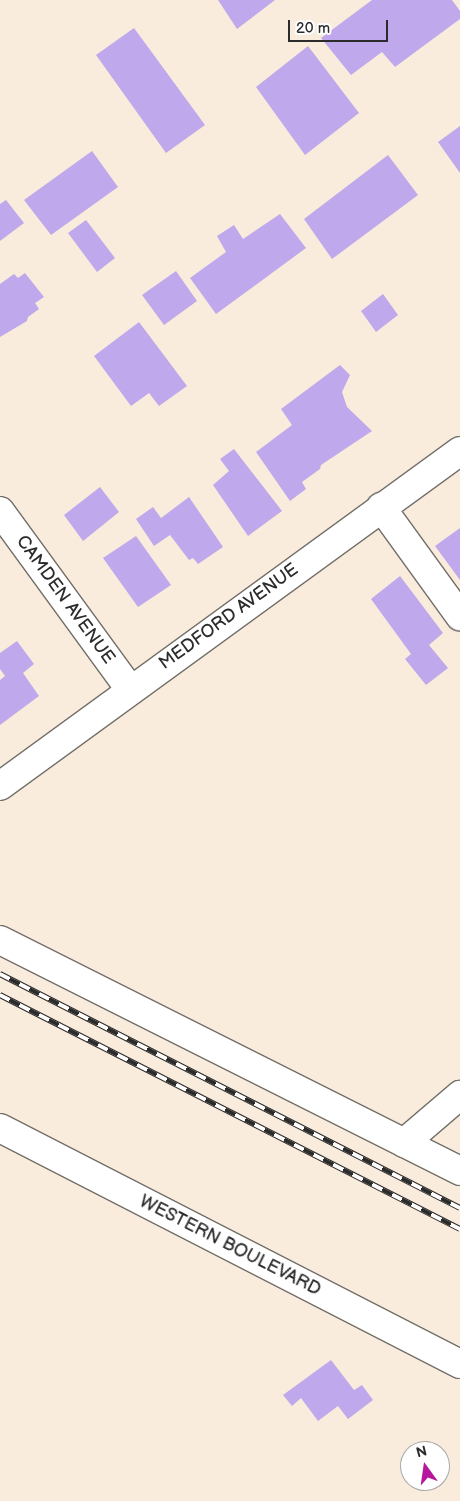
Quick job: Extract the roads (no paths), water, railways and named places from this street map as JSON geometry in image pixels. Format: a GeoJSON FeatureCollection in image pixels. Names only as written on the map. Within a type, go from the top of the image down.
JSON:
{"type":"FeatureCollection","features":[{"type":"Feature","properties":{"kind":"street","name":"MEDFORD AVENUE"},"geometry":{"type":"LineString","coordinates":[[0,786],[130,689],[460,451]]}},
{"type":"Feature","properties":{"kind":"street"},"geometry":{"type":"LineString","coordinates":[[381,507],[460,616]]}},
{"type":"Feature","properties":{"kind":"street","name":"CAMDEN AVENUE"},"geometry":{"type":"LineString","coordinates":[[0,511],[130,689]]}},
{"type":"Feature","properties":{"kind":"street"},"geometry":{"type":"LineString","coordinates":[[0,940],[460,1170]]}},
{"type":"Feature","properties":{"kind":"street"},"geometry":{"type":"LineString","coordinates":[[404,1143],[460,1095]]}},
{"type":"Feature","properties":{"kind":"street","name":"WESTERN BOULEVARD"},"geometry":{"type":"LineString","coordinates":[[0,1128],[460,1364]]}},
{"type":"Feature","properties":{"kind":"railway"},"geometry":{"type":"LineString","coordinates":[[0,974],[460,1208]]}},
{"type":"Feature","properties":{"kind":"railway"},"geometry":{"type":"LineString","coordinates":[[0,995],[460,1229]]}}]}
